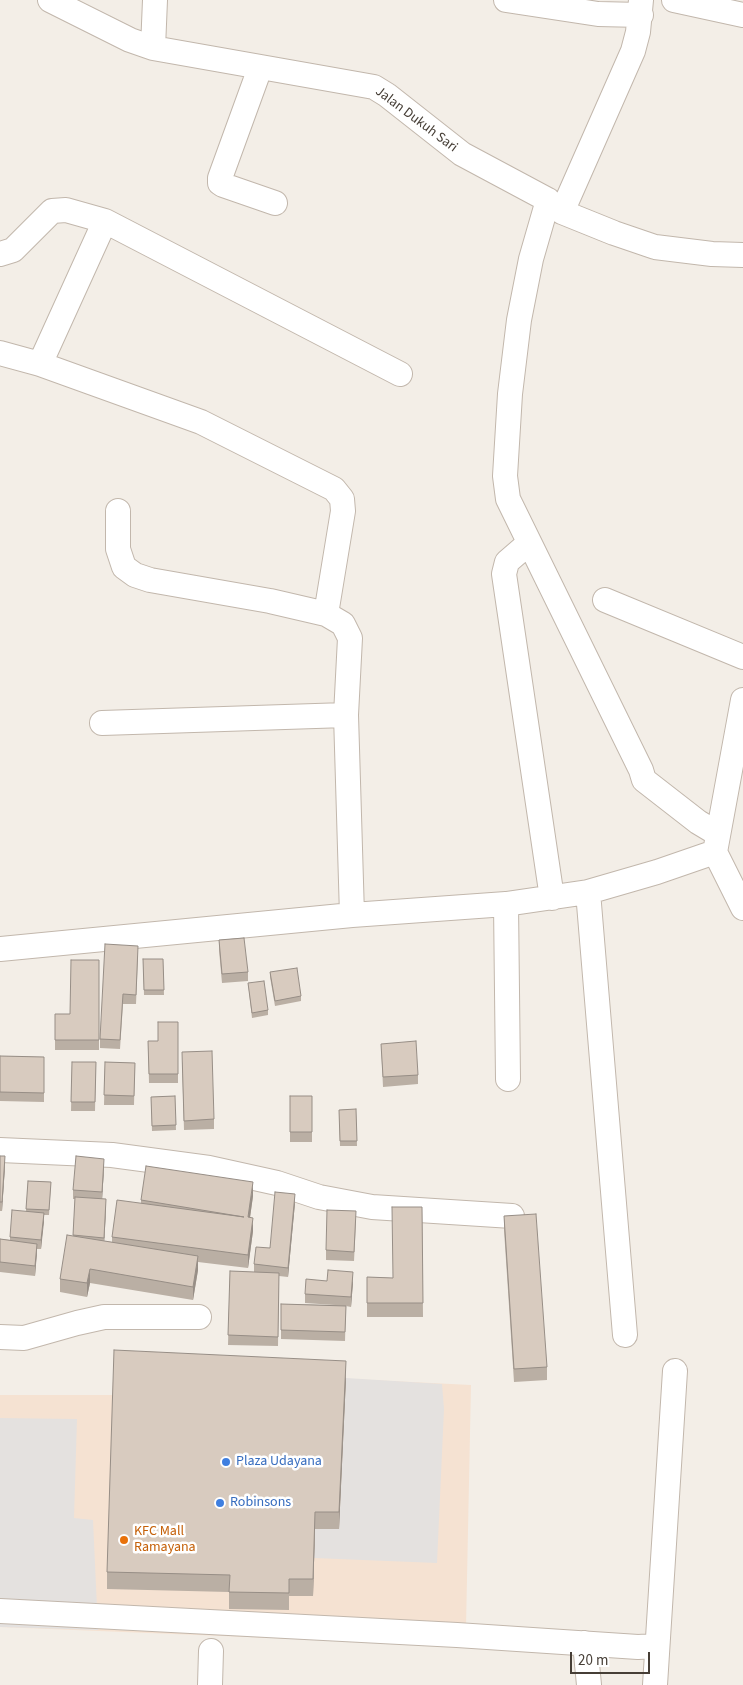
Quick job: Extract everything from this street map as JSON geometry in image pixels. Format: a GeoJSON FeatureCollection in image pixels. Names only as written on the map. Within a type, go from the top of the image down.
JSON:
{"type":"FeatureCollection","features":[{"type":"Feature","properties":{"kind":"street","name":"Jalan Dukuh Sari"},"geometry":{"type":"LineString","coordinates":[[50,0],[130,40],[153,48],[374,87],[387,95],[462,154],[555,206],[614,233],[655,247],[704,253],[743,255]]}},
{"type":"Feature","properties":{"kind":"street"},"geometry":{"type":"LineString","coordinates":[[153,48],[155,0]]}},
{"type":"Feature","properties":{"kind":"street"},"geometry":{"type":"LineString","coordinates":[[506,0],[598,14],[641,7],[633,50],[555,206],[531,259],[519,320],[510,394],[505,476],[508,498],[641,770],[644,780],[698,822],[716,843],[743,908]]}},
{"type":"Feature","properties":{"kind":"street"},"geometry":{"type":"LineString","coordinates":[[674,0],[743,15]]}},
{"type":"Feature","properties":{"kind":"street"},"geometry":{"type":"LineString","coordinates":[[260,68],[220,178],[220,183],[275,203]]}},
{"type":"Feature","properties":{"kind":"street"},"geometry":{"type":"LineString","coordinates":[[0,254],[12,250],[52,210],[66,210],[105,221],[400,374]]}},
{"type":"Feature","properties":{"kind":"street"},"geometry":{"type":"LineString","coordinates":[[40,364],[105,221]]}},
{"type":"Feature","properties":{"kind":"street"},"geometry":{"type":"LineString","coordinates":[[0,353],[40,364],[201,422],[334,489],[342,499],[344,511],[326,614]]}},
{"type":"Feature","properties":{"kind":"street"},"geometry":{"type":"LineString","coordinates":[[118,511],[118,549],[124,566],[135,575],[150,580],[270,601],[326,614],[343,624],[350,638],[346,715],[352,915]]}},
{"type":"Feature","properties":{"kind":"street"},"geometry":{"type":"LineString","coordinates":[[529,543],[507,562],[504,574],[552,898]]}},
{"type":"Feature","properties":{"kind":"street"},"geometry":{"type":"LineString","coordinates":[[605,600],[743,657]]}},
{"type":"Feature","properties":{"kind":"street"},"geometry":{"type":"LineString","coordinates":[[716,843],[743,700]]}},
{"type":"Feature","properties":{"kind":"street"},"geometry":{"type":"LineString","coordinates":[[102,723],[346,715]]}},
{"type":"Feature","properties":{"kind":"street"},"geometry":{"type":"LineString","coordinates":[[0,949],[352,915],[506,904],[552,898],[588,892],[657,872],[716,843]]}},
{"type":"Feature","properties":{"kind":"street"},"geometry":{"type":"LineString","coordinates":[[588,892],[625,1334]]}},
{"type":"Feature","properties":{"kind":"street"},"geometry":{"type":"LineString","coordinates":[[506,904],[508,1079]]}},
{"type":"Feature","properties":{"kind":"street"},"geometry":{"type":"LineString","coordinates":[[0,1150],[112,1155],[208,1168],[277,1183],[320,1197],[372,1207],[512,1216]]}},
{"type":"Feature","properties":{"kind":"street"},"geometry":{"type":"LineString","coordinates":[[0,1337],[24,1338],[104,1317],[199,1317]]}},
{"type":"Feature","properties":{"kind":"street"},"geometry":{"type":"LineString","coordinates":[[655,1685],[675,1371]]}},
{"type":"Feature","properties":{"kind":"street"},"geometry":{"type":"LineString","coordinates":[[0,1611],[273,1619],[638,1647],[656,1646]]}},
{"type":"Feature","properties":{"kind":"street"},"geometry":{"type":"LineString","coordinates":[[585,1643],[589,1685]]}},
{"type":"Feature","properties":{"kind":"street"},"geometry":{"type":"LineString","coordinates":[[210,1685],[211,1651]]}},
{"type":"Feature","properties":{"kind":"shaded area","name":"Plaza Udayana"},"geometry":{"type":"Polygon","coordinates":[[[114,1367],[471,1385],[466,1627],[445,1645],[0,1627],[0,1395],[112,1395],[114,1367]]]}},
{"type":"Feature","properties":{"kind":"shaded area"},"geometry":{"type":"Polygon","coordinates":[[[346,1378],[442,1384],[444,1409],[437,1563],[314,1558],[315,1529],[339,1529],[346,1378]]]}},
{"type":"Feature","properties":{"kind":"shaded area"},"geometry":{"type":"Polygon","coordinates":[[[0,1418],[77,1419],[74,1518],[93,1520],[98,1630],[0,1627],[0,1418]]]}},
{"type":"Feature","properties":{"kind":"building"},"geometry":{"type":"Polygon","coordinates":[[[244,938],[248,972],[222,974],[219,940],[244,938]]]}},
{"type":"Feature","properties":{"kind":"building"},"geometry":{"type":"Polygon","coordinates":[[[105,944],[138,946],[136,995],[123,994],[120,1040],[100,1039],[105,944]]]}},
{"type":"Feature","properties":{"kind":"building"},"geometry":{"type":"Polygon","coordinates":[[[143,959],[163,959],[164,990],[144,990],[143,959]]]}},
{"type":"Feature","properties":{"kind":"building"},"geometry":{"type":"Polygon","coordinates":[[[71,960],[99,960],[99,1040],[55,1040],[55,1014],[70,1014],[71,960]]]}},
{"type":"Feature","properties":{"kind":"building"},"geometry":{"type":"Polygon","coordinates":[[[297,968],[301,996],[275,1001],[270,972],[297,968]]]}},
{"type":"Feature","properties":{"kind":"building"},"geometry":{"type":"Polygon","coordinates":[[[264,981],[268,1010],[252,1013],[248,983],[264,981]]]}},
{"type":"Feature","properties":{"kind":"building"},"geometry":{"type":"Polygon","coordinates":[[[158,1022],[178,1022],[178,1074],[149,1074],[148,1041],[158,1041],[158,1022]]]}},
{"type":"Feature","properties":{"kind":"building"},"geometry":{"type":"Polygon","coordinates":[[[416,1041],[418,1075],[383,1077],[381,1044],[416,1041]]]}},
{"type":"Feature","properties":{"kind":"building"},"geometry":{"type":"Polygon","coordinates":[[[212,1051],[214,1119],[184,1121],[182,1052],[212,1051]]]}},
{"type":"Feature","properties":{"kind":"building"},"geometry":{"type":"Polygon","coordinates":[[[0,1056],[44,1057],[44,1093],[0,1092],[0,1056]]]}},
{"type":"Feature","properties":{"kind":"building"},"geometry":{"type":"Polygon","coordinates":[[[72,1062],[96,1062],[95,1102],[71,1102],[72,1062]]]}},
{"type":"Feature","properties":{"kind":"building"},"geometry":{"type":"Polygon","coordinates":[[[105,1062],[135,1063],[134,1096],[104,1095],[105,1062]]]}},
{"type":"Feature","properties":{"kind":"building"},"geometry":{"type":"Polygon","coordinates":[[[175,1096],[176,1125],[152,1126],[151,1097],[175,1096]]]}},
{"type":"Feature","properties":{"kind":"building"},"geometry":{"type":"Polygon","coordinates":[[[290,1096],[312,1096],[312,1132],[290,1132],[290,1096]]]}},
{"type":"Feature","properties":{"kind":"building"},"geometry":{"type":"Polygon","coordinates":[[[356,1109],[357,1141],[340,1141],[339,1110],[356,1109]]]}},
{"type":"Feature","properties":{"kind":"building"},"geometry":{"type":"Polygon","coordinates":[[[0,1156],[5,1156],[2,1202],[0,1202],[0,1156]]]}},
{"type":"Feature","properties":{"kind":"building"},"geometry":{"type":"Polygon","coordinates":[[[76,1156],[104,1159],[102,1192],[73,1190],[76,1156]]]}},
{"type":"Feature","properties":{"kind":"building"},"geometry":{"type":"Polygon","coordinates":[[[146,1166],[253,1182],[248,1217],[253,1218],[248,1255],[112,1237],[117,1200],[244,1217],[141,1200],[146,1166]]]}},
{"type":"Feature","properties":{"kind":"building"},"geometry":{"type":"Polygon","coordinates":[[[28,1181],[51,1182],[49,1210],[26,1209],[28,1181]]]}},
{"type":"Feature","properties":{"kind":"building"},"geometry":{"type":"Polygon","coordinates":[[[275,1192],[295,1194],[288,1268],[254,1264],[256,1247],[270,1248],[275,1192]]]}},
{"type":"Feature","properties":{"kind":"building"},"geometry":{"type":"Polygon","coordinates":[[[75,1197],[106,1199],[104,1238],[73,1235],[75,1197]]]}},
{"type":"Feature","properties":{"kind":"building"},"geometry":{"type":"Polygon","coordinates":[[[392,1207],[422,1207],[423,1303],[367,1303],[367,1277],[393,1278],[392,1207]]]}},
{"type":"Feature","properties":{"kind":"building"},"geometry":{"type":"Polygon","coordinates":[[[12,1210],[44,1213],[41,1240],[10,1237],[12,1210]]]}},
{"type":"Feature","properties":{"kind":"building"},"geometry":{"type":"Polygon","coordinates":[[[327,1210],[356,1211],[354,1252],[326,1250],[327,1210]]]}},
{"type":"Feature","properties":{"kind":"building"},"geometry":{"type":"Polygon","coordinates":[[[536,1214],[547,1367],[514,1369],[504,1216],[536,1214]]]}},
{"type":"Feature","properties":{"kind":"building"},"geometry":{"type":"Polygon","coordinates":[[[67,1235],[198,1256],[193,1287],[90,1269],[87,1283],[60,1279],[67,1235]]]}},
{"type":"Feature","properties":{"kind":"building"},"geometry":{"type":"Polygon","coordinates":[[[0,1239],[37,1244],[35,1266],[0,1262],[0,1239]]]}},
{"type":"Feature","properties":{"kind":"building"},"geometry":{"type":"Polygon","coordinates":[[[328,1270],[353,1272],[351,1297],[305,1294],[306,1279],[327,1281],[328,1270]]]}},
{"type":"Feature","properties":{"kind":"building"},"geometry":{"type":"Polygon","coordinates":[[[230,1271],[279,1273],[278,1337],[228,1335],[230,1271]]]}},
{"type":"Feature","properties":{"kind":"building"},"geometry":{"type":"Polygon","coordinates":[[[281,1304],[346,1306],[345,1332],[281,1330],[281,1304]]]}},
{"type":"Feature","properties":{"kind":"building","name":"Plaza Udayana"},"geometry":{"type":"Polygon","coordinates":[[[114,1350],[346,1361],[339,1512],[315,1512],[313,1579],[289,1579],[289,1593],[229,1592],[230,1575],[107,1572],[114,1350]]]}},
{"type":"Feature","properties":{"kind":"place","name":"Plaza Udayana"},"geometry":{"type":"Point","coordinates":[226,1462]}},
{"type":"Feature","properties":{"kind":"place","name":"Robinsons"},"geometry":{"type":"Point","coordinates":[220,1503]}},
{"type":"Feature","properties":{"kind":"place","name":"KFC Mall Ramayana"},"geometry":{"type":"Point","coordinates":[124,1540]}}]}
